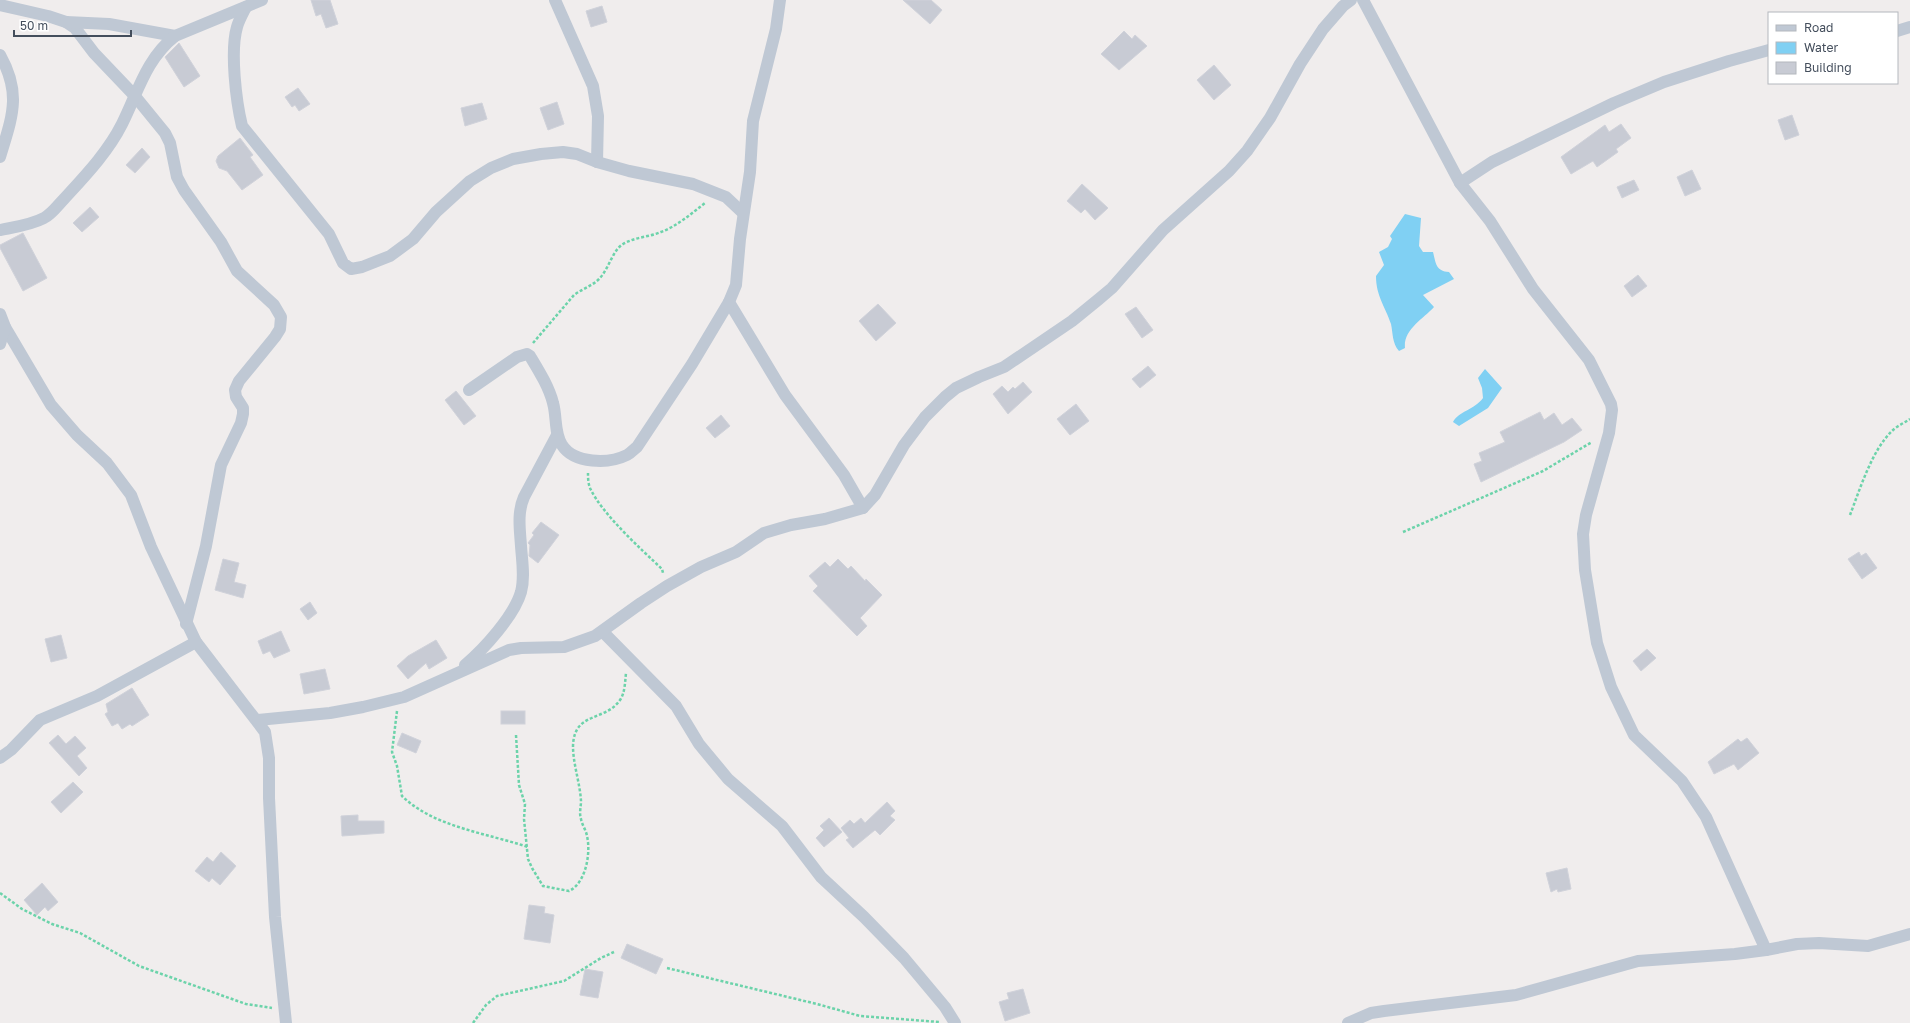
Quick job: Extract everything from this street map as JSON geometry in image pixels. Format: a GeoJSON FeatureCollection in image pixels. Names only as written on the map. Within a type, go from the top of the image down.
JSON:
{"type":"FeatureCollection","features":[{"type":"Feature","properties":{"kind":"street"},"geometry":{"type":"LineString","coordinates":[[0,230],[32,223],[50,214],[84,178],[122,124],[142,77],[165,44],[175,36],[262,0]]}},
{"type":"Feature","properties":{"kind":"street"},"geometry":{"type":"LineString","coordinates":[[555,0],[593,86],[598,116],[597,162]]}},
{"type":"Feature","properties":{"kind":"street"},"geometry":{"type":"LineString","coordinates":[[469,390],[517,357],[525,354],[530,356],[548,390],[554,404],[557,435],[562,446],[570,453],[588,460],[615,458],[628,454],[637,447],[692,364],[730,302],[736,285],[750,172],[753,121],[776,29],[780,0]]}},
{"type":"Feature","properties":{"kind":"street"},"geometry":{"type":"LineString","coordinates":[[1363,0],[1460,183],[1490,221],[1533,289],[1589,360],[1611,404],[1612,410],[1609,433],[1586,515],[1583,534],[1585,570],[1598,643],[1611,687],[1634,735],[1682,781],[1706,817],[1766,950]]}},
{"type":"Feature","properties":{"kind":"street"},"geometry":{"type":"LineString","coordinates":[[258,720],[330,713],[363,707],[401,698],[510,650],[522,648],[564,648],[603,632],[641,603],[667,586],[702,567],[736,552],[764,533],[791,525],[825,519],[863,508],[875,495],[904,445],[925,417],[945,397],[956,388],[1004,367],[1072,321],[1112,288],[1163,230],[1229,171],[1247,151],[1270,118],[1300,64],[1329,22],[1345,2]]}},
{"type":"Feature","properties":{"kind":"street"},"geometry":{"type":"LineString","coordinates":[[0,5],[48,16],[66,22],[75,28],[94,53],[134,95],[168,138],[178,177],[184,190],[221,242],[237,271],[274,305],[280,313],[282,320],[275,337],[236,387],[235,394],[243,408],[243,414],[241,423],[221,465],[206,546],[186,624]]}},
{"type":"Feature","properties":{"kind":"street"},"geometry":{"type":"LineString","coordinates":[[246,7],[237,27],[234,42],[236,81],[242,126],[329,234],[343,263],[351,269],[362,267],[390,256],[413,239],[436,212],[470,181],[491,168],[513,160],[541,154],[563,152],[577,154],[597,162],[693,184],[718,193],[732,202],[744,213]]}},
{"type":"Feature","properties":{"kind":"street"},"geometry":{"type":"LineString","coordinates":[[66,22],[109,24],[175,36]]}},
{"type":"Feature","properties":{"kind":"street"},"geometry":{"type":"LineString","coordinates":[[1898,30],[1910,28]]}},
{"type":"Feature","properties":{"kind":"street"},"geometry":{"type":"LineString","coordinates":[[1460,183],[1492,162],[1614,103],[1664,82],[1768,50]]}},
{"type":"Feature","properties":{"kind":"street"},"geometry":{"type":"LineString","coordinates":[[0,55],[13,84],[13,113],[0,157]]}},
{"type":"Feature","properties":{"kind":"street"},"geometry":{"type":"LineString","coordinates":[[730,302],[785,395],[844,475],[863,508]]}},
{"type":"Feature","properties":{"kind":"street"},"geometry":{"type":"LineString","coordinates":[[0,314],[5,327],[51,405],[77,435],[107,463],[131,495],[151,547],[186,624],[196,642],[217,671],[258,720],[265,732],[269,758],[269,798],[275,909],[285,1017]]}},
{"type":"Feature","properties":{"kind":"street"},"geometry":{"type":"LineString","coordinates":[[0,344],[5,327]]}},
{"type":"Feature","properties":{"kind":"street"},"geometry":{"type":"LineString","coordinates":[[455,673],[477,654],[495,634],[515,606],[521,592],[523,578],[520,508],[524,497],[557,435]]}},
{"type":"Feature","properties":{"kind":"street"},"geometry":{"type":"LineString","coordinates":[[603,632],[676,706],[699,744],[728,779],[782,826],[821,877],[886,939],[945,1008],[955,1023]]}},
{"type":"Feature","properties":{"kind":"street"},"geometry":{"type":"LineString","coordinates":[[0,758],[11,750],[40,720],[97,696],[196,642]]}},
{"type":"Feature","properties":{"kind":"street"},"geometry":{"type":"LineString","coordinates":[[1348,1023],[1378,1012],[1516,995],[1638,961],[1766,950],[1797,944],[1818,943],[1868,946],[1910,934]]}},
{"type":"Feature","properties":{"kind":"path"},"geometry":{"type":"LineString","coordinates":[[525,354],[574,295],[581,289],[593,284],[603,275],[621,245],[632,239],[660,232],[673,226],[718,193]]}},
{"type":"Feature","properties":{"kind":"path"},"geometry":{"type":"LineString","coordinates":[[1850,515],[1876,455],[1885,439],[1896,427],[1910,419]]}},
{"type":"Feature","properties":{"kind":"path"},"geometry":{"type":"LineString","coordinates":[[1403,532],[1543,471],[1609,433]]}},
{"type":"Feature","properties":{"kind":"path"},"geometry":{"type":"LineString","coordinates":[[588,460],[589,486],[595,497],[625,533],[662,569],[667,586]]}},
{"type":"Feature","properties":{"kind":"path"},"geometry":{"type":"LineString","coordinates":[[516,735],[519,785],[525,800],[524,819],[528,859],[543,886],[569,890],[578,885],[587,861],[588,842],[580,811],[581,802],[573,747],[574,734],[580,724],[613,707],[620,700],[628,659]]}},
{"type":"Feature","properties":{"kind":"path"},"geometry":{"type":"LineString","coordinates":[[401,698],[392,752],[397,766],[402,796],[421,810],[439,820],[528,847]]}},
{"type":"Feature","properties":{"kind":"path"},"geometry":{"type":"LineString","coordinates":[[0,893],[22,909],[52,924],[80,933],[139,966],[285,1017]]}},
{"type":"Feature","properties":{"kind":"path"},"geometry":{"type":"LineString","coordinates":[[473,1023],[486,1005],[497,996],[564,981],[601,958],[614,952]]}},
{"type":"Feature","properties":{"kind":"path"},"geometry":{"type":"LineString","coordinates":[[667,968],[860,1016],[943,1023]]}},
{"type":"Feature","properties":{"kind":"water"},"geometry":{"type":"Polygon","coordinates":[[[1405,214],[1421,218],[1419,246],[1423,252],[1433,252],[1437,266],[1441,270],[1449,272],[1454,279],[1423,295],[1434,307],[1410,330],[1405,342],[1405,348],[1399,351],[1395,345],[1391,324],[1379,295],[1376,276],[1384,265],[1379,252],[1388,247],[1392,239],[1390,236],[1405,214]]]}},
{"type":"Feature","properties":{"kind":"water"},"geometry":{"type":"Polygon","coordinates":[[[1485,369],[1502,388],[1488,408],[1459,426],[1453,422],[1456,418],[1483,398],[1482,388],[1478,378],[1485,369]]]}},
{"type":"Feature","properties":{"kind":"building"},"geometry":{"type":"Polygon","coordinates":[[[311,0],[330,0],[338,24],[326,28],[321,14],[316,16],[311,0]]]}},
{"type":"Feature","properties":{"kind":"building"},"geometry":{"type":"Polygon","coordinates":[[[903,0],[931,0],[942,10],[930,24],[903,0]]]}},
{"type":"Feature","properties":{"kind":"building"},"geometry":{"type":"Polygon","coordinates":[[[602,6],[607,22],[591,27],[586,11],[602,6]]]}},
{"type":"Feature","properties":{"kind":"building"},"geometry":{"type":"Polygon","coordinates":[[[1124,31],[1132,39],[1135,35],[1147,46],[1119,70],[1101,54],[1124,31]]]}},
{"type":"Feature","properties":{"kind":"building"},"geometry":{"type":"Polygon","coordinates":[[[179,43],[200,76],[184,87],[165,57],[179,43]]]}},
{"type":"Feature","properties":{"kind":"building"},"geometry":{"type":"Polygon","coordinates":[[[1214,65],[1231,85],[1214,100],[1197,80],[1214,65]]]}},
{"type":"Feature","properties":{"kind":"building"},"geometry":{"type":"Polygon","coordinates":[[[298,88],[310,104],[299,111],[295,105],[292,107],[285,97],[298,88]]]}},
{"type":"Feature","properties":{"kind":"building"},"geometry":{"type":"Polygon","coordinates":[[[557,102],[564,124],[548,130],[540,108],[557,102]]]}},
{"type":"Feature","properties":{"kind":"building"},"geometry":{"type":"Polygon","coordinates":[[[482,103],[487,119],[465,126],[461,108],[482,103]]]}},
{"type":"Feature","properties":{"kind":"building"},"geometry":{"type":"Polygon","coordinates":[[[1792,115],[1799,135],[1785,140],[1778,120],[1792,115]]]}},
{"type":"Feature","properties":{"kind":"building"},"geometry":{"type":"Polygon","coordinates":[[[1621,124],[1631,138],[1616,149],[1618,152],[1597,167],[1593,161],[1571,174],[1561,157],[1605,125],[1609,132],[1621,124]]]}},
{"type":"Feature","properties":{"kind":"building"},"geometry":{"type":"Polygon","coordinates":[[[240,138],[253,155],[250,157],[263,175],[242,190],[227,171],[219,168],[216,161],[218,156],[240,138]]]}},
{"type":"Feature","properties":{"kind":"building"},"geometry":{"type":"Polygon","coordinates":[[[142,148],[150,157],[135,173],[126,165],[142,148]]]}},
{"type":"Feature","properties":{"kind":"building"},"geometry":{"type":"Polygon","coordinates":[[[1692,170],[1701,189],[1685,196],[1677,177],[1692,170]]]}},
{"type":"Feature","properties":{"kind":"building"},"geometry":{"type":"Polygon","coordinates":[[[1634,180],[1639,190],[1622,198],[1617,187],[1634,180]]]}},
{"type":"Feature","properties":{"kind":"building"},"geometry":{"type":"Polygon","coordinates":[[[1082,184],[1108,208],[1095,220],[1085,209],[1081,213],[1067,201],[1082,184]]]}},
{"type":"Feature","properties":{"kind":"building"},"geometry":{"type":"Polygon","coordinates":[[[90,207],[99,217],[82,232],[73,223],[90,207]]]}},
{"type":"Feature","properties":{"kind":"building"},"geometry":{"type":"Polygon","coordinates":[[[23,233],[47,278],[23,291],[0,248],[0,245],[23,233]]]}},
{"type":"Feature","properties":{"kind":"building"},"geometry":{"type":"Polygon","coordinates":[[[1638,275],[1647,286],[1632,297],[1624,286],[1638,275]]]}},
{"type":"Feature","properties":{"kind":"building"},"geometry":{"type":"Polygon","coordinates":[[[878,304],[896,323],[876,341],[859,321],[878,304]]]}},
{"type":"Feature","properties":{"kind":"building"},"geometry":{"type":"Polygon","coordinates":[[[1136,307],[1153,330],[1142,338],[1125,314],[1136,307]]]}},
{"type":"Feature","properties":{"kind":"building"},"geometry":{"type":"Polygon","coordinates":[[[1148,366],[1156,375],[1140,388],[1132,379],[1148,366]]]}},
{"type":"Feature","properties":{"kind":"building"},"geometry":{"type":"Polygon","coordinates":[[[1023,382],[1032,392],[1008,414],[993,394],[1002,386],[1008,392],[1013,387],[1015,389],[1023,382]]]}},
{"type":"Feature","properties":{"kind":"building"},"geometry":{"type":"Polygon","coordinates":[[[456,391],[476,416],[464,425],[445,400],[456,391]]]}},
{"type":"Feature","properties":{"kind":"building"},"geometry":{"type":"Polygon","coordinates":[[[1076,404],[1089,421],[1070,435],[1057,419],[1076,404]]]}},
{"type":"Feature","properties":{"kind":"building"},"geometry":{"type":"Polygon","coordinates":[[[1540,412],[1544,420],[1554,413],[1562,425],[1572,418],[1582,430],[1564,442],[1481,482],[1474,464],[1482,461],[1479,453],[1505,442],[1500,432],[1540,412]]]}},
{"type":"Feature","properties":{"kind":"building"},"geometry":{"type":"Polygon","coordinates":[[[721,415],[730,426],[715,438],[706,428],[721,415]]]}},
{"type":"Feature","properties":{"kind":"building"},"geometry":{"type":"Polygon","coordinates":[[[541,522],[559,535],[538,563],[529,556],[530,545],[528,543],[534,535],[532,533],[541,522]]]}},
{"type":"Feature","properties":{"kind":"building"},"geometry":{"type":"Polygon","coordinates":[[[1859,552],[1861,556],[1866,553],[1877,568],[1862,579],[1848,559],[1859,552]]]}},
{"type":"Feature","properties":{"kind":"building"},"geometry":{"type":"Polygon","coordinates":[[[223,559],[239,563],[234,582],[246,585],[243,598],[215,590],[223,559]]]}},
{"type":"Feature","properties":{"kind":"building"},"geometry":{"type":"Polygon","coordinates":[[[838,559],[848,569],[851,566],[865,581],[866,579],[882,595],[860,618],[867,626],[857,636],[813,591],[818,586],[809,576],[825,562],[830,567],[838,559]]]}},
{"type":"Feature","properties":{"kind":"building"},"geometry":{"type":"Polygon","coordinates":[[[310,602],[317,613],[308,620],[300,609],[310,602]]]}},
{"type":"Feature","properties":{"kind":"building"},"geometry":{"type":"Polygon","coordinates":[[[281,631],[290,651],[274,658],[270,651],[263,654],[258,641],[281,631]]]}},
{"type":"Feature","properties":{"kind":"building"},"geometry":{"type":"Polygon","coordinates":[[[61,635],[67,658],[51,662],[45,639],[61,635]]]}},
{"type":"Feature","properties":{"kind":"building"},"geometry":{"type":"Polygon","coordinates":[[[436,640],[447,658],[429,669],[426,663],[408,679],[397,666],[408,656],[436,640]]]}},
{"type":"Feature","properties":{"kind":"building"},"geometry":{"type":"Polygon","coordinates":[[[1647,649],[1656,658],[1641,671],[1633,661],[1647,649]]]}},
{"type":"Feature","properties":{"kind":"building"},"geometry":{"type":"Polygon","coordinates":[[[325,669],[330,689],[304,694],[300,674],[325,669]]]}},
{"type":"Feature","properties":{"kind":"building"},"geometry":{"type":"Polygon","coordinates":[[[132,688],[149,715],[132,726],[130,724],[122,729],[118,723],[112,726],[105,714],[108,712],[106,704],[132,688]]]}},
{"type":"Feature","properties":{"kind":"building"},"geometry":{"type":"Polygon","coordinates":[[[501,711],[525,711],[525,724],[501,724],[501,711]]]}},
{"type":"Feature","properties":{"kind":"building"},"geometry":{"type":"Polygon","coordinates":[[[402,733],[421,741],[416,753],[397,745],[402,733]]]}},
{"type":"Feature","properties":{"kind":"building"},"geometry":{"type":"Polygon","coordinates":[[[58,735],[66,744],[75,736],[86,748],[77,756],[87,768],[79,776],[49,743],[58,735]]]}},
{"type":"Feature","properties":{"kind":"building"},"geometry":{"type":"Polygon","coordinates":[[[1747,738],[1759,753],[1738,770],[1734,764],[1714,774],[1708,762],[1738,739],[1741,742],[1747,738]]]}},
{"type":"Feature","properties":{"kind":"building"},"geometry":{"type":"Polygon","coordinates":[[[73,782],[83,792],[61,813],[51,802],[73,782]]]}},
{"type":"Feature","properties":{"kind":"building"},"geometry":{"type":"Polygon","coordinates":[[[887,802],[895,811],[890,816],[895,820],[880,835],[875,830],[853,848],[846,840],[849,838],[841,828],[850,820],[854,824],[861,818],[865,823],[887,802]]]}},
{"type":"Feature","properties":{"kind":"building"},"geometry":{"type":"Polygon","coordinates":[[[358,815],[358,821],[384,821],[384,833],[342,836],[341,816],[358,815]]]}},
{"type":"Feature","properties":{"kind":"building"},"geometry":{"type":"Polygon","coordinates":[[[829,818],[842,832],[824,847],[816,838],[824,830],[820,826],[829,818]]]}},
{"type":"Feature","properties":{"kind":"building"},"geometry":{"type":"Polygon","coordinates":[[[221,852],[236,866],[220,885],[212,878],[209,882],[195,871],[207,857],[213,862],[221,852]]]}},
{"type":"Feature","properties":{"kind":"building"},"geometry":{"type":"Polygon","coordinates":[[[1567,868],[1571,889],[1558,892],[1557,889],[1551,892],[1546,873],[1567,868]]]}},
{"type":"Feature","properties":{"kind":"building"},"geometry":{"type":"Polygon","coordinates":[[[42,883],[58,902],[48,911],[45,907],[37,915],[24,900],[42,883]]]}},
{"type":"Feature","properties":{"kind":"building"},"geometry":{"type":"Polygon","coordinates":[[[529,905],[545,907],[544,913],[554,915],[550,943],[524,939],[529,905]]]}},
{"type":"Feature","properties":{"kind":"building"},"geometry":{"type":"Polygon","coordinates":[[[627,944],[663,959],[656,974],[621,958],[627,944]]]}},
{"type":"Feature","properties":{"kind":"building"},"geometry":{"type":"Polygon","coordinates":[[[585,969],[603,972],[598,998],[580,995],[585,969]]]}},
{"type":"Feature","properties":{"kind":"building"},"geometry":{"type":"Polygon","coordinates":[[[1023,989],[1030,1013],[1005,1021],[999,1002],[1009,999],[1007,993],[1023,989]]]}}]}
